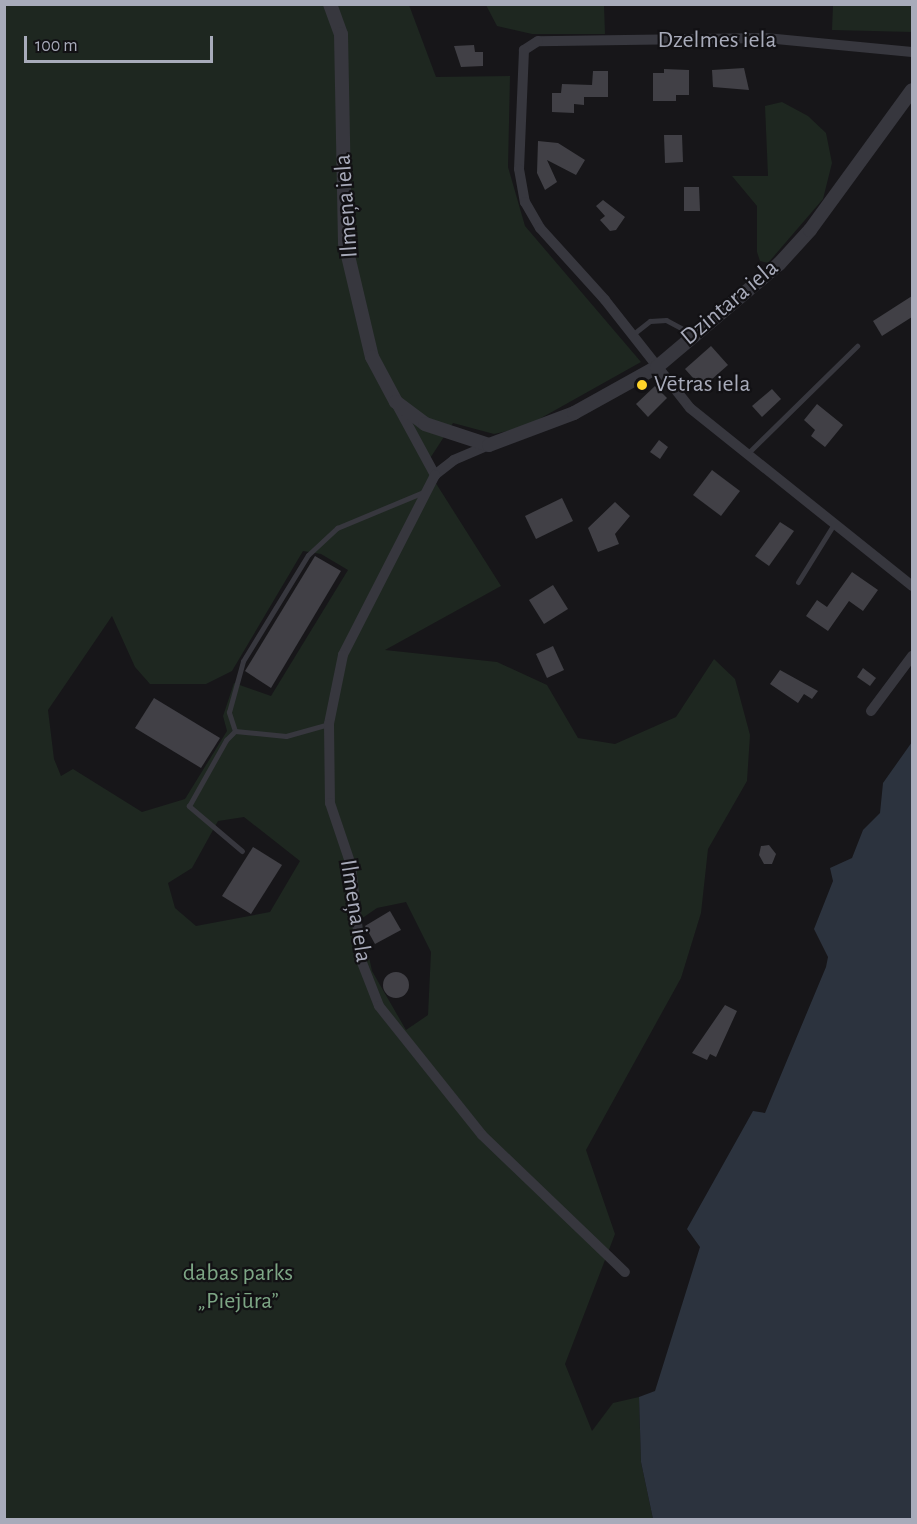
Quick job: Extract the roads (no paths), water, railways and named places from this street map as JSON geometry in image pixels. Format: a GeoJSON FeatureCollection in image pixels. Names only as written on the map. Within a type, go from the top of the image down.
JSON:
{"type":"FeatureCollection","features":[{"type":"Feature","properties":{"kind":"street","name":"Ilmeņa iela"},"geometry":{"type":"LineString","coordinates":[[330,4],[341,34],[345,243],[372,357],[435,476],[343,655],[329,724],[330,803],[351,865],[361,960],[379,1006],[482,1135],[625,1272]]}},
{"type":"Feature","properties":{"kind":"street","name":"Dzelmes iela"},"geometry":{"type":"LineString","coordinates":[[632,335],[540,228],[525,202],[519,169],[524,50],[548,40],[766,38],[912,52]]}},
{"type":"Feature","properties":{"kind":"street","name":"Dzintara iela"},"geometry":{"type":"LineString","coordinates":[[489,445],[574,413],[657,367],[692,334],[779,264],[810,230],[912,90]]}},
{"type":"Feature","properties":{"kind":"street"},"geometry":{"type":"LineString","coordinates":[[632,335],[690,408],[745,456],[912,585]]}},
{"type":"Feature","properties":{"kind":"street","name":"Ilmeņa iela"},"geometry":{"type":"LineString","coordinates":[[396,402],[425,424],[489,445]]}},
{"type":"Feature","properties":{"kind":"street"},"geometry":{"type":"LineString","coordinates":[[435,476],[454,460],[489,445]]}},
{"type":"Feature","properties":{"kind":"street"},"geometry":{"type":"LineString","coordinates":[[872,711],[912,656]]}},
{"type":"Feature","properties":{"kind":"lane"},"geometry":{"type":"LineString","coordinates":[[632,335],[650,321],[666,320],[692,334]]}},
{"type":"Feature","properties":{"kind":"lane"},"geometry":{"type":"LineString","coordinates":[[745,456],[857,346]]}},
{"type":"Feature","properties":{"kind":"lane"},"geometry":{"type":"LineString","coordinates":[[242,851],[189,806],[235,730],[229,712],[243,661],[308,555],[337,528],[430,489]]}},
{"type":"Feature","properties":{"kind":"lane"},"geometry":{"type":"LineString","coordinates":[[798,582],[834,524]]}},
{"type":"Feature","properties":{"kind":"lane"},"geometry":{"type":"LineString","coordinates":[[235,730],[286,736],[329,724]]}},
{"type":"Feature","properties":{"kind":"place","name":"Vētras iela"},"geometry":{"type":"Point","coordinates":[642,385]}},
{"type":"Feature","properties":{"kind":"park label","name":"dabas parks „Piejūra”"},"geometry":{"type":"Point","coordinates":[238,1288]}}]}
